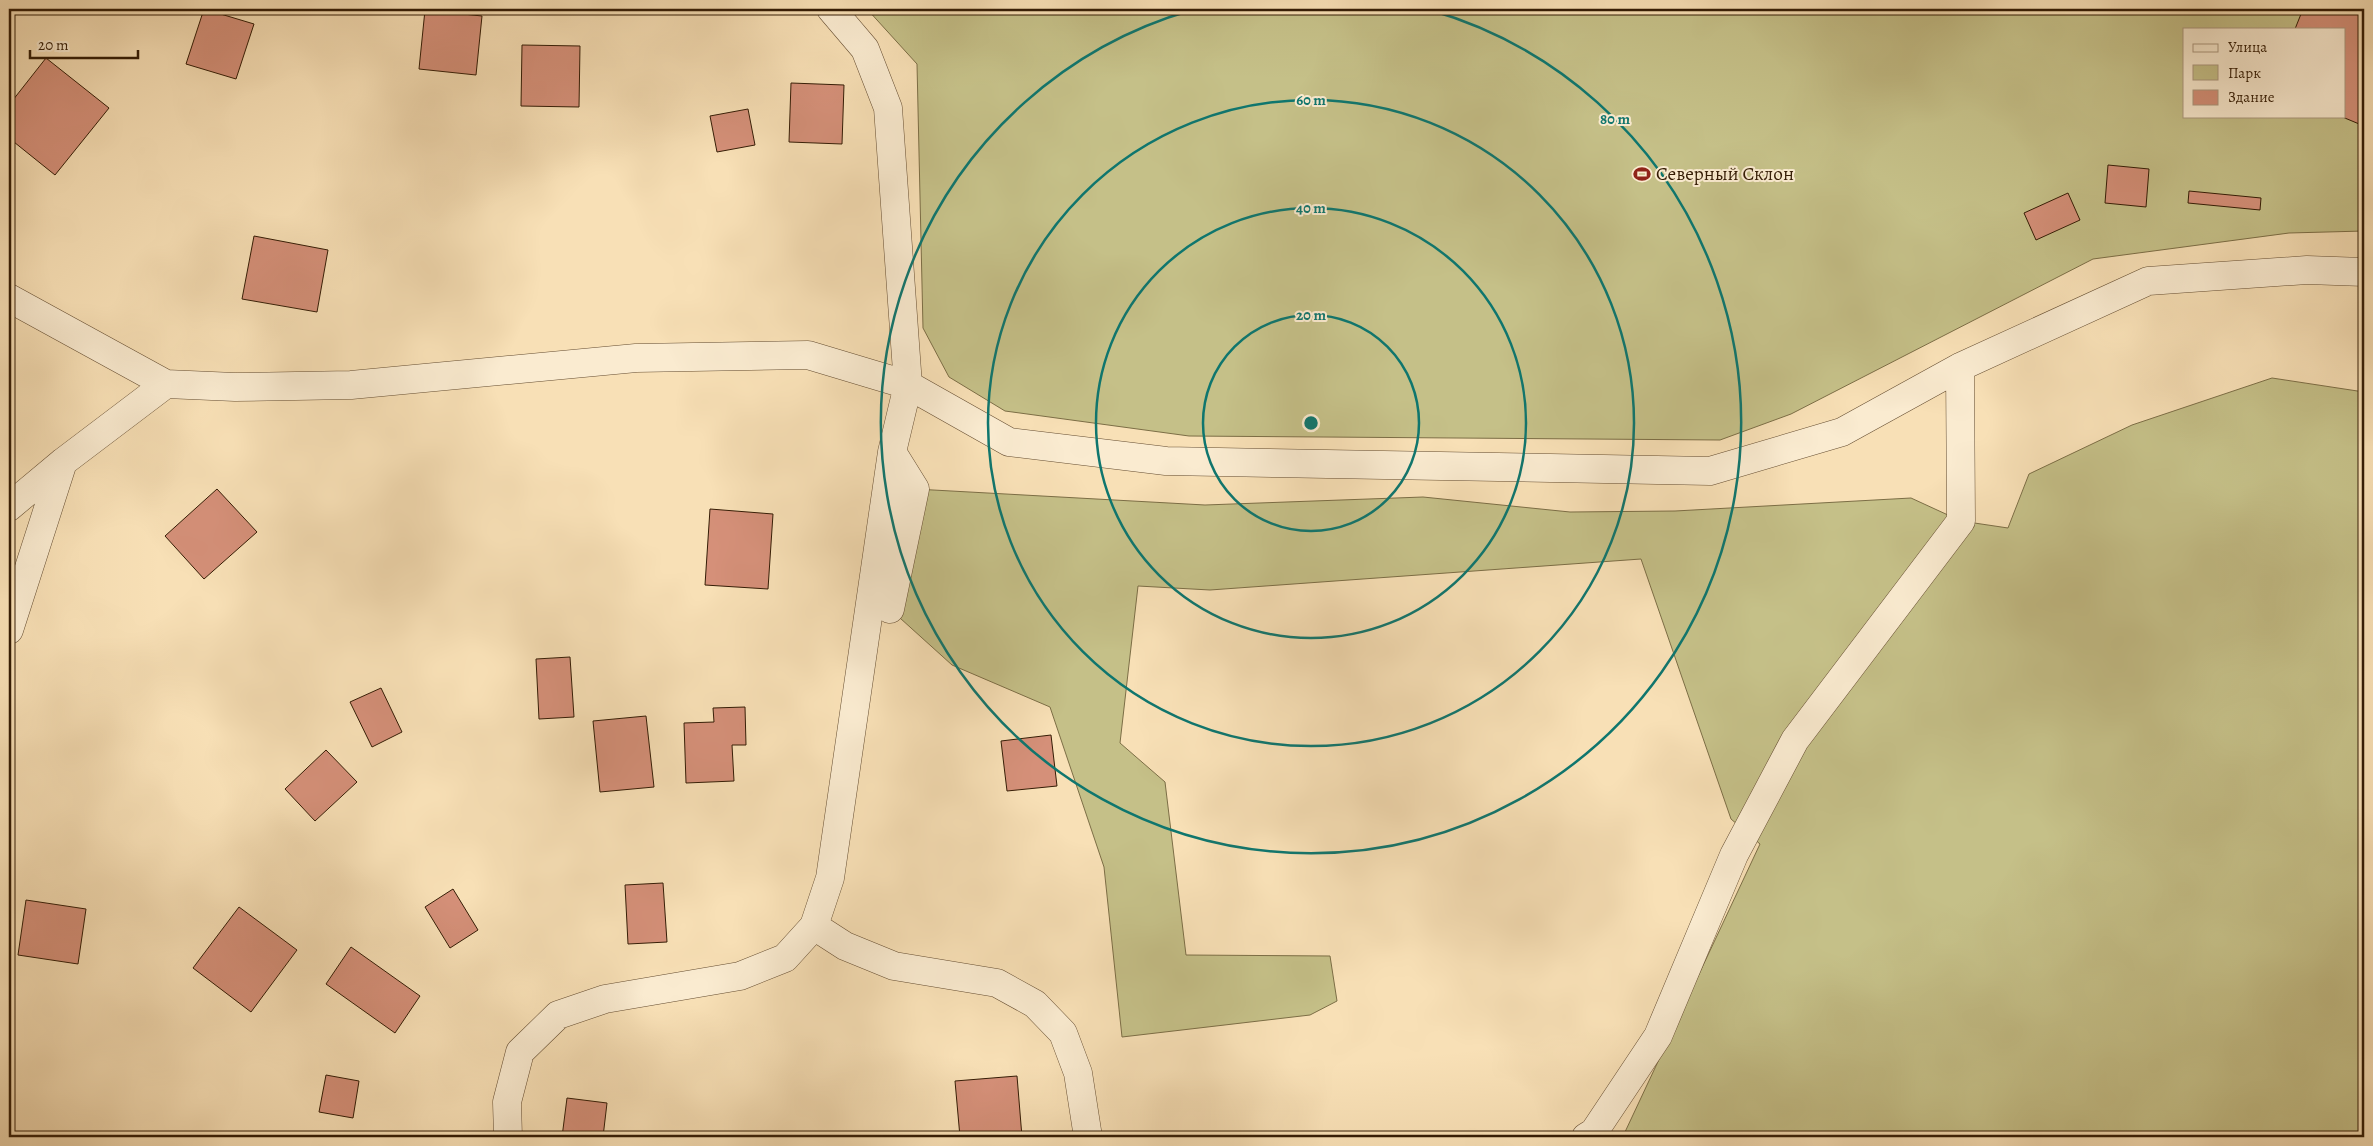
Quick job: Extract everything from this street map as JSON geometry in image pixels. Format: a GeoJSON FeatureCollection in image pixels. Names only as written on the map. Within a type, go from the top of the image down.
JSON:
{"type":"FeatureCollection","features":[{"type":"Feature","properties":{"kind":"street"},"geometry":{"type":"LineString","coordinates":[[508,1137],[507,1102],[520,1052],[558,1015],[605,1000],[740,976],[785,958],[814,926],[830,878],[892,452],[908,385],[888,108],[865,49],[831,9]]}},
{"type":"Feature","properties":{"kind":"street"},"geometry":{"type":"LineString","coordinates":[[9,298],[166,384],[235,386],[351,385],[636,358],[808,355],[908,385],[1009,442],[1166,461],[1710,471],[1842,432],[1960,367],[2148,281],[2307,270],[2364,272]]}},
{"type":"Feature","properties":{"kind":"street"},"geometry":{"type":"LineString","coordinates":[[1586,1137],[1594,1132],[1658,1036],[1734,855],[1795,740],[1961,521],[1960,367]]}},
{"type":"Feature","properties":{"kind":"street"},"geometry":{"type":"LineString","coordinates":[[9,507],[63,462],[166,384]]}},
{"type":"Feature","properties":{"kind":"street"},"geometry":{"type":"LineString","coordinates":[[890,609],[915,489],[892,452]]}},
{"type":"Feature","properties":{"kind":"street"},"geometry":{"type":"LineString","coordinates":[[9,630],[63,462]]}},
{"type":"Feature","properties":{"kind":"street"},"geometry":{"type":"LineString","coordinates":[[814,926],[845,946],[894,966],[997,983],[1035,1004],[1062,1034],[1078,1073],[1088,1137]]}},
{"type":"Feature","properties":{"kind":"green space","name":"Северный Склон"},"geometry":{"type":"Polygon","coordinates":[[[867,9],[2364,9],[2364,231],[2289,233],[2093,259],[1791,414],[1720,440],[1189,436],[1005,411],[949,377],[923,328],[917,64],[867,9]]]}},
{"type":"Feature","properties":{"kind":"green space"},"geometry":{"type":"Polygon","coordinates":[[[2272,378],[2364,392],[2364,1137],[1617,1137],[1625,1132],[1760,844],[1731,819],[1641,559],[1210,590],[1138,586],[1120,743],[1165,782],[1186,955],[1330,956],[1337,1001],[1310,1015],[1122,1037],[1104,867],[1050,707],[952,665],[890,609],[915,489],[1205,505],[1423,497],[1570,512],[1675,511],[1911,498],[1961,521],[2008,528],[2029,474],[2132,425],[2272,378]]]}},
{"type":"Feature","properties":{"kind":"building"},"geometry":{"type":"Polygon","coordinates":[[[204,9],[254,24],[236,79],[186,64],[204,9]]]}},
{"type":"Feature","properties":{"kind":"building"},"geometry":{"type":"Polygon","coordinates":[[[2303,9],[2364,9],[2364,126],[2345,118],[2346,28],[2295,28],[2303,9]]]}},
{"type":"Feature","properties":{"kind":"building"},"geometry":{"type":"Polygon","coordinates":[[[425,10],[482,16],[476,75],[419,69],[425,10]]]}},
{"type":"Feature","properties":{"kind":"building"},"geometry":{"type":"Polygon","coordinates":[[[522,45],[580,46],[579,107],[521,106],[522,45]]]}},
{"type":"Feature","properties":{"kind":"building"},"geometry":{"type":"Polygon","coordinates":[[[46,58],[109,108],[55,175],[9,138],[9,105],[46,58]]]}},
{"type":"Feature","properties":{"kind":"building"},"geometry":{"type":"Polygon","coordinates":[[[791,83],[844,85],[842,144],[789,142],[791,83]]]}},
{"type":"Feature","properties":{"kind":"building"},"geometry":{"type":"Polygon","coordinates":[[[748,109],[755,145],[717,152],[710,116],[748,109]]]}},
{"type":"Feature","properties":{"kind":"building"},"geometry":{"type":"Polygon","coordinates":[[[2108,165],[2149,169],[2146,207],[2105,203],[2108,165]]]}},
{"type":"Feature","properties":{"kind":"building"},"geometry":{"type":"Polygon","coordinates":[[[2189,191],[2261,198],[2260,210],[2188,203],[2189,191]]]}},
{"type":"Feature","properties":{"kind":"building"},"geometry":{"type":"Polygon","coordinates":[[[2068,193],[2080,220],[2036,240],[2024,213],[2068,193]]]}},
{"type":"Feature","properties":{"kind":"building"},"geometry":{"type":"Polygon","coordinates":[[[254,236],[328,250],[317,312],[242,299],[254,236]]]}},
{"type":"Feature","properties":{"kind":"building"},"geometry":{"type":"Polygon","coordinates":[[[217,489],[257,532],[204,579],[165,536],[217,489]]]}},
{"type":"Feature","properties":{"kind":"building"},"geometry":{"type":"Polygon","coordinates":[[[710,509],[773,514],[768,589],[705,585],[710,509]]]}},
{"type":"Feature","properties":{"kind":"building"},"geometry":{"type":"Polygon","coordinates":[[[570,657],[574,717],[539,719],[536,659],[570,657]]]}},
{"type":"Feature","properties":{"kind":"building"},"geometry":{"type":"Polygon","coordinates":[[[381,688],[402,732],[372,747],[350,702],[381,688]]]}},
{"type":"Feature","properties":{"kind":"building"},"geometry":{"type":"Polygon","coordinates":[[[745,707],[746,745],[732,745],[734,781],[686,783],[684,723],[714,722],[713,708],[745,707]]]}},
{"type":"Feature","properties":{"kind":"building"},"geometry":{"type":"Polygon","coordinates":[[[646,716],[654,787],[600,792],[593,721],[646,716]]]}},
{"type":"Feature","properties":{"kind":"building"},"geometry":{"type":"Polygon","coordinates":[[[1051,735],[1057,786],[1007,791],[1001,741],[1051,735]]]}},
{"type":"Feature","properties":{"kind":"building"},"geometry":{"type":"Polygon","coordinates":[[[326,750],[357,782],[315,821],[285,789],[326,750]]]}},
{"type":"Feature","properties":{"kind":"building"},"geometry":{"type":"Polygon","coordinates":[[[663,883],[667,942],[628,944],[625,885],[663,883]]]}},
{"type":"Feature","properties":{"kind":"building"},"geometry":{"type":"Polygon","coordinates":[[[453,889],[478,930],[450,948],[425,907],[453,889]]]}},
{"type":"Feature","properties":{"kind":"building"},"geometry":{"type":"Polygon","coordinates":[[[26,900],[86,909],[78,964],[18,955],[26,900]]]}},
{"type":"Feature","properties":{"kind":"building"},"geometry":{"type":"Polygon","coordinates":[[[239,907],[297,950],[251,1012],[193,968],[239,907]]]}},
{"type":"Feature","properties":{"kind":"building"},"geometry":{"type":"Polygon","coordinates":[[[351,947],[420,996],[395,1033],[326,984],[351,947]]]}},
{"type":"Feature","properties":{"kind":"building"},"geometry":{"type":"Polygon","coordinates":[[[326,1075],[359,1081],[353,1118],[319,1112],[326,1075]]]}},
{"type":"Feature","properties":{"kind":"building"},"geometry":{"type":"Polygon","coordinates":[[[1017,1076],[1022,1137],[960,1137],[955,1081],[1017,1076]]]}},
{"type":"Feature","properties":{"kind":"building"},"geometry":{"type":"Polygon","coordinates":[[[567,1098],[607,1103],[603,1137],[562,1137],[567,1098]]]}},
{"type":"Feature","properties":{"kind":"place","name":"Северный Склон"},"geometry":{"type":"Point","coordinates":[1642,174]}}]}
